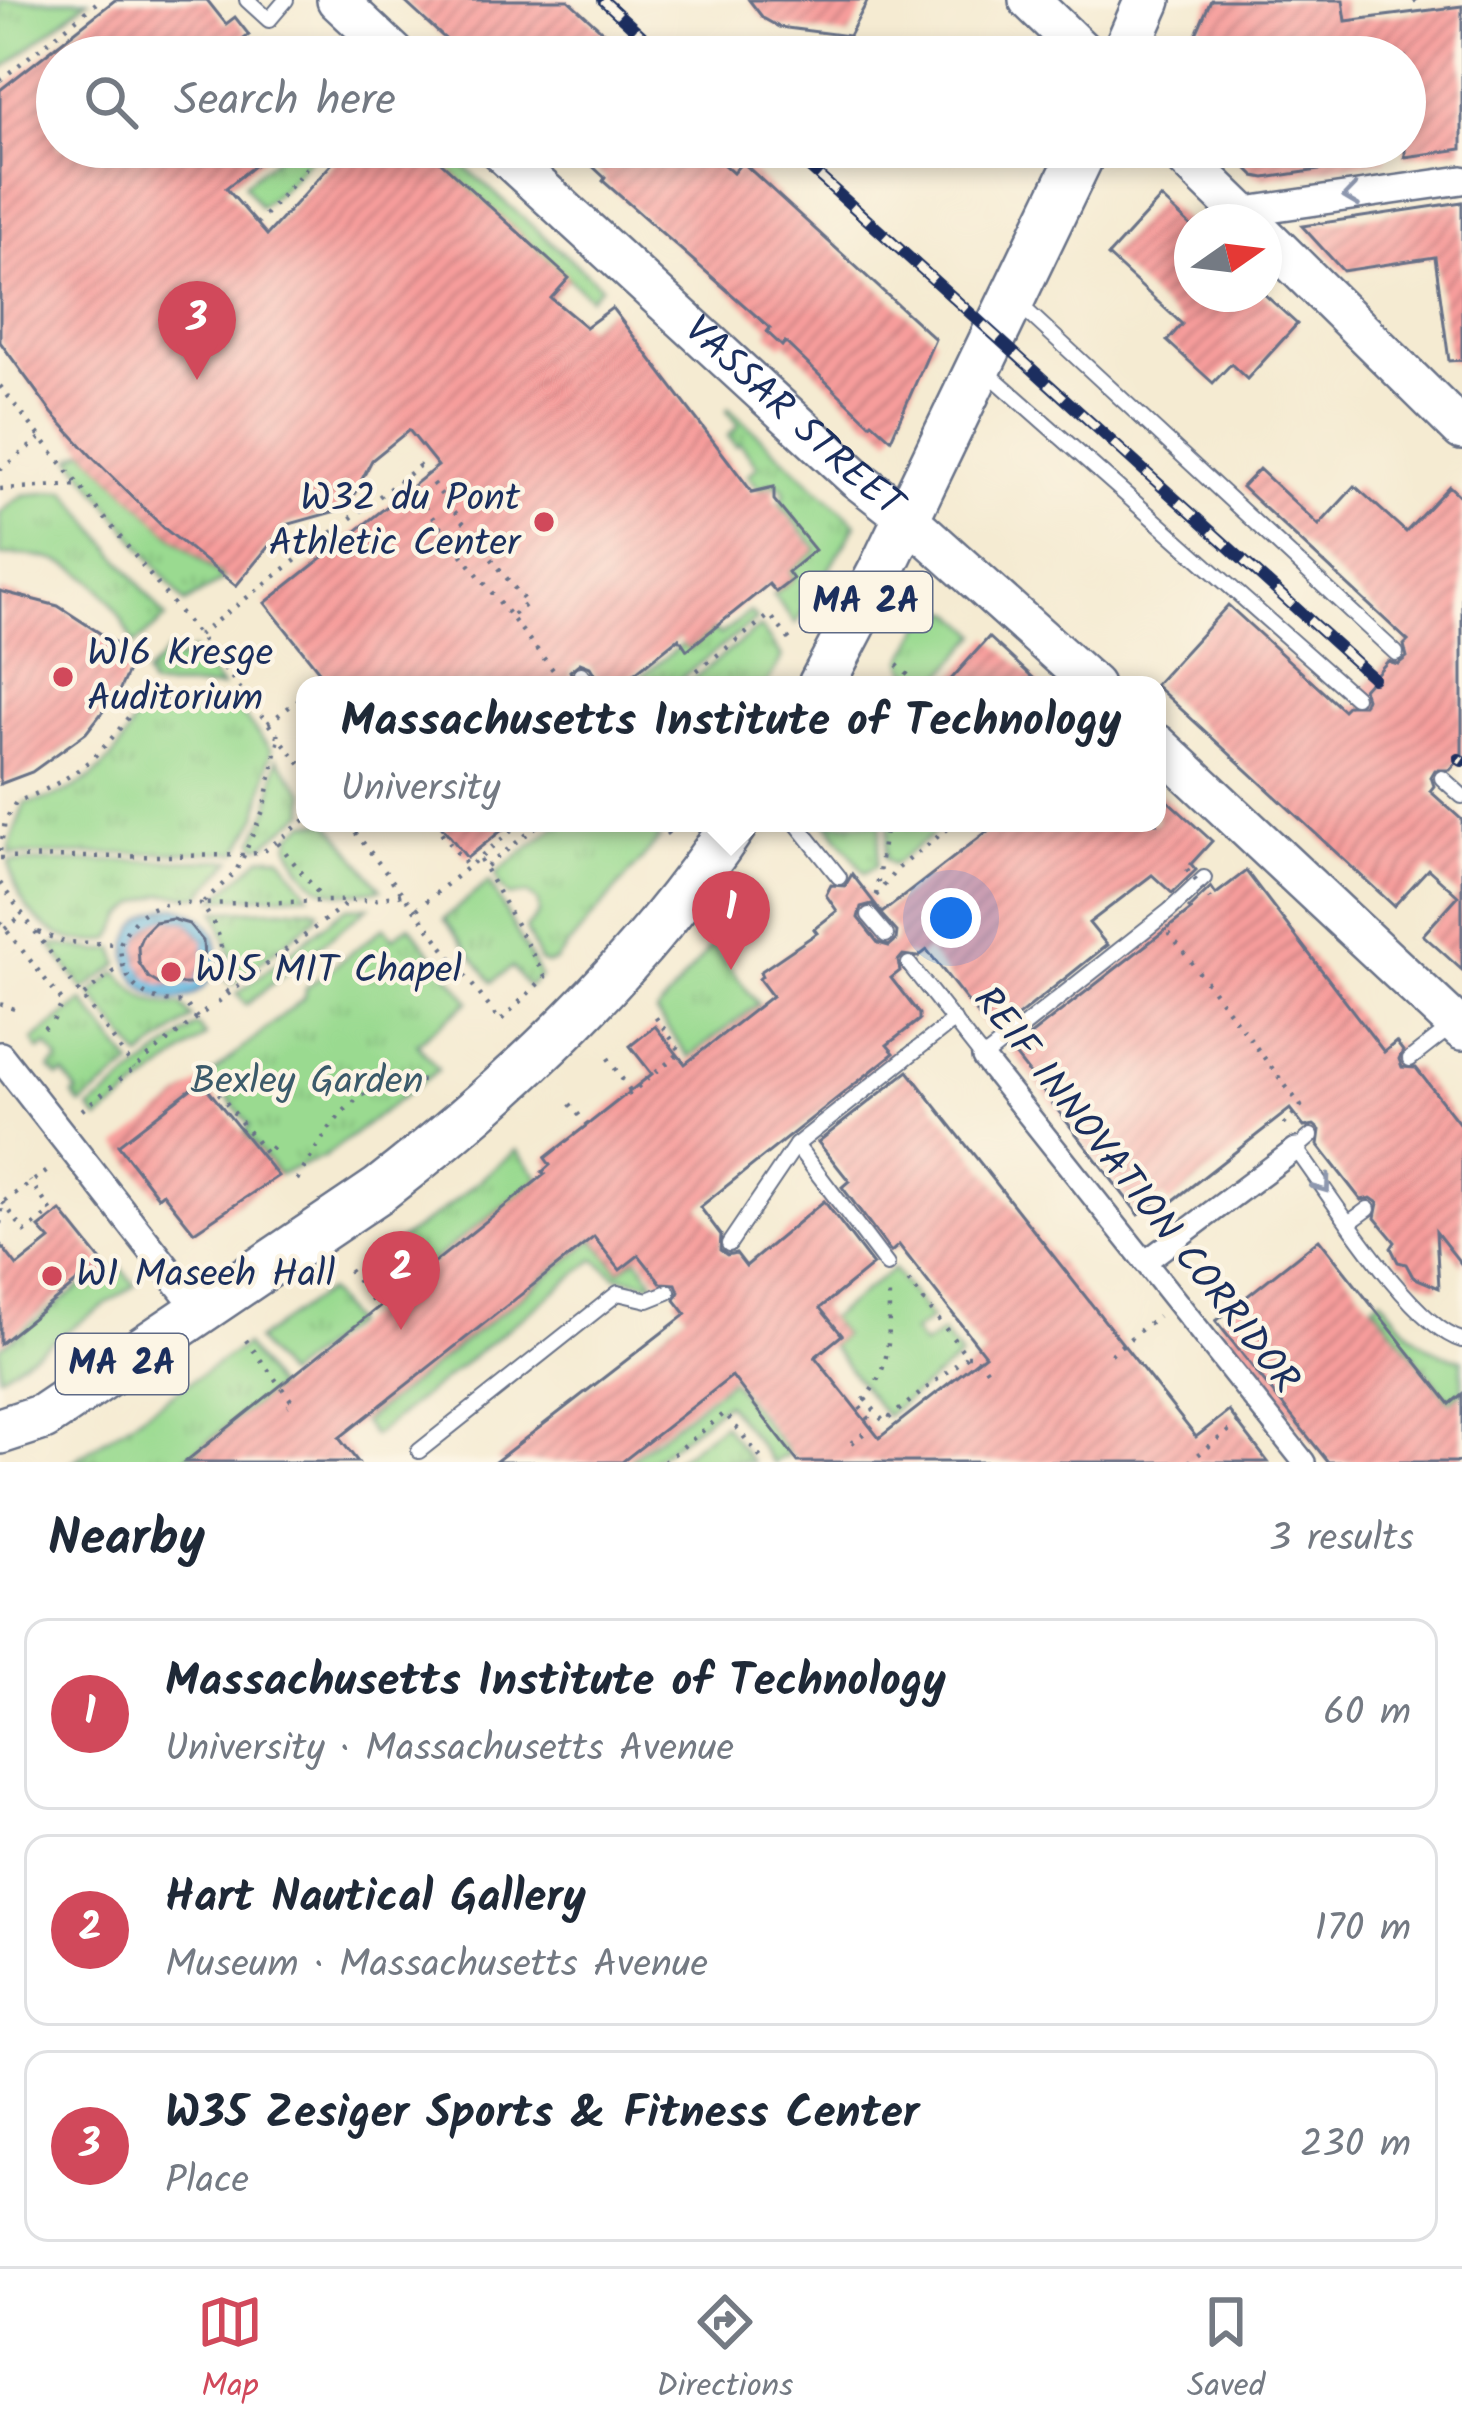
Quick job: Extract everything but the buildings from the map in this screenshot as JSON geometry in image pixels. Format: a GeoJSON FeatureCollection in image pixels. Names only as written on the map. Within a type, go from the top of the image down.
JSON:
{"type":"FeatureCollection","features":[{"type":"Feature","properties":{"kind":"main road"},"geometry":{"type":"LineString","coordinates":[[337,0],[376,36]]}},
{"type":"Feature","properties":{"kind":"main road"},"geometry":{"type":"LineString","coordinates":[[1029,0],[1066,36]]}},
{"type":"Feature","properties":{"kind":"main road"},"geometry":{"type":"LineString","coordinates":[[1132,36],[1148,0]]}},
{"type":"Feature","properties":{"kind":"main road","name":"VASSAR STREET"},"geometry":{"type":"LineString","coordinates":[[519,168],[857,479],[1083,676]]}},
{"type":"Feature","properties":{"kind":"main road","name":"MA 2A"},"geometry":{"type":"LineString","coordinates":[[826,676],[1075,168]]}},
{"type":"Feature","properties":{"kind":"main road"},"geometry":{"type":"LineString","coordinates":[[1196,168],[1232,204]]}},
{"type":"Feature","properties":{"kind":"main road"},"geometry":{"type":"LineString","coordinates":[[1282,253],[1462,430]]}},
{"type":"Feature","properties":{"kind":"main road"},"geometry":{"type":"LineString","coordinates":[[1166,751],[1458,1027]]}},
{"type":"Feature","properties":{"kind":"main road","name":"MA 2A"},"geometry":{"type":"LineString","coordinates":[[2,1462],[43,1417],[379,1190],[523,1070],[616,976],[722,834]]}},
{"type":"Feature","properties":{"kind":"main road","name":"MA 2A"},"geometry":{"type":"LineString","coordinates":[[0,1431],[43,1417]]}},
{"type":"Feature","properties":{"kind":"street"},"geometry":{"type":"LineString","coordinates":[[1282,217],[1462,180]]}},
{"type":"Feature","properties":{"kind":"street"},"geometry":{"type":"LineString","coordinates":[[0,1056],[200,1311]]}},
{"type":"Feature","properties":{"kind":"street","name":"REIF INNOVATION CORRIDOR"},"geometry":{"type":"LineString","coordinates":[[983,1058],[1304,1462]]}},
{"type":"Feature","properties":{"kind":"street"},"geometry":{"type":"LineString","coordinates":[[1145,1262],[1304,1142]]}},
{"type":"Feature","properties":{"kind":"lane"},"geometry":{"type":"LineString","coordinates":[[247,0],[269,20],[286,0]]}},
{"type":"Feature","properties":{"kind":"lane"},"geometry":{"type":"LineString","coordinates":[[1012,297],[1396,653]]}},
{"type":"Feature","properties":{"kind":"lane"},"geometry":{"type":"LineString","coordinates":[[980,366],[1355,698]]}},
{"type":"Feature","properties":{"kind":"lane"},"geometry":{"type":"LineString","coordinates":[[1442,778],[1462,796]]}},
{"type":"Feature","properties":{"kind":"lane"},"geometry":{"type":"LineString","coordinates":[[803,832],[839,877]]}},
{"type":"Feature","properties":{"kind":"lane"},"geometry":{"type":"LineString","coordinates":[[983,1058],[1204,878]]}},
{"type":"Feature","properties":{"kind":"lane","name":"REIF INNOVATION CORRIDOR"},"geometry":{"type":"LineString","coordinates":[[909,964],[983,1058]]}},
{"type":"Feature","properties":{"kind":"lane"},"geometry":{"type":"LineString","coordinates":[[729,1244],[796,1145],[954,1020]]}},
{"type":"Feature","properties":{"kind":"lane"},"geometry":{"type":"LineString","coordinates":[[1410,1060],[1458,1027]]}},
{"type":"Feature","properties":{"kind":"lane"},"geometry":{"type":"LineString","coordinates":[[1304,1142],[1350,1222],[1418,1312],[1440,1332],[1462,1340]]}},
{"type":"Feature","properties":{"kind":"lane"},"geometry":{"type":"LineString","coordinates":[[796,1145],[886,1265]]}},
{"type":"Feature","properties":{"kind":"lane"},"geometry":{"type":"LineString","coordinates":[[1350,1222],[1368,1208]]}},
{"type":"Feature","properties":{"kind":"lane"},"geometry":{"type":"LineString","coordinates":[[418,1451],[618,1293],[648,1300],[668,1292]]}},
{"type":"Feature","properties":{"kind":"path"},"geometry":{"type":"LineString","coordinates":[[55,36],[100,0]]}},
{"type":"Feature","properties":{"kind":"path"},"geometry":{"type":"LineString","coordinates":[[1414,0],[1422,6]]}},
{"type":"Feature","properties":{"kind":"path"},"geometry":{"type":"LineString","coordinates":[[0,80],[36,51]]}},
{"type":"Feature","properties":{"kind":"path"},"geometry":{"type":"LineString","coordinates":[[257,224],[307,168]]}},
{"type":"Feature","properties":{"kind":"path"},"geometry":{"type":"LineString","coordinates":[[0,386],[296,759]]}},
{"type":"Feature","properties":{"kind":"path"},"geometry":{"type":"LineString","coordinates":[[0,470],[42,437]]}},
{"type":"Feature","properties":{"kind":"path"},"geometry":{"type":"LineString","coordinates":[[198,635],[419,466],[527,604],[511,616]]}},
{"type":"Feature","properties":{"kind":"path"},"geometry":{"type":"LineString","coordinates":[[402,479],[557,676]]}},
{"type":"Feature","properties":{"kind":"path"},"geometry":{"type":"LineString","coordinates":[[0,489],[81,484]]}},
{"type":"Feature","properties":{"kind":"path"},"geometry":{"type":"LineString","coordinates":[[690,676],[770,615],[793,644]]}},
{"type":"Feature","properties":{"kind":"path"},"geometry":{"type":"LineString","coordinates":[[897,665],[908,675]]}},
{"type":"Feature","properties":{"kind":"path"},"geometry":{"type":"LineString","coordinates":[[244,695],[140,701],[88,766],[16,802],[5,821],[0,854],[244,855],[263,852],[296,828]]}},
{"type":"Feature","properties":{"kind":"path"},"geometry":{"type":"LineString","coordinates":[[268,723],[296,702]]}},
{"type":"Feature","properties":{"kind":"path"},"geometry":{"type":"LineString","coordinates":[[201,904],[235,873],[244,855],[265,806],[279,738]]}},
{"type":"Feature","properties":{"kind":"path"},"geometry":{"type":"LineString","coordinates":[[0,805],[12,808]]}},
{"type":"Feature","properties":{"kind":"path"},"geometry":{"type":"LineString","coordinates":[[355,832],[500,1021],[545,977],[479,857]]}},
{"type":"Feature","properties":{"kind":"path"},"geometry":{"type":"LineString","coordinates":[[441,832],[468,867]]}},
{"type":"Feature","properties":{"kind":"path"},"geometry":{"type":"LineString","coordinates":[[417,909],[510,832]]}},
{"type":"Feature","properties":{"kind":"path"},"geometry":{"type":"LineString","coordinates":[[487,866],[530,832]]}},
{"type":"Feature","properties":{"kind":"path"},"geometry":{"type":"LineString","coordinates":[[666,832],[669,836]]}},
{"type":"Feature","properties":{"kind":"path"},"geometry":{"type":"LineString","coordinates":[[878,926],[875,896],[885,832]]}},
{"type":"Feature","properties":{"kind":"path"},"geometry":{"type":"LineString","coordinates":[[875,896],[896,869],[943,832]]}},
{"type":"Feature","properties":{"kind":"path"},"geometry":{"type":"LineString","coordinates":[[278,843],[324,902]]}},
{"type":"Feature","properties":{"kind":"path"},"geometry":{"type":"LineString","coordinates":[[1187,869],[1210,898]]}},
{"type":"Feature","properties":{"kind":"path"},"geometry":{"type":"LineString","coordinates":[[0,883],[2,892],[134,1068]]}},
{"type":"Feature","properties":{"kind":"path"},"geometry":{"type":"LineString","coordinates":[[197,1018],[184,1002],[151,999],[138,992],[122,964],[120,944],[140,912],[163,902],[324,902],[404,894]]}},
{"type":"Feature","properties":{"kind":"path"},"geometry":{"type":"LineString","coordinates":[[218,1002],[349,901]]}},
{"type":"Feature","properties":{"kind":"path"},"geometry":{"type":"LineString","coordinates":[[201,904],[222,940],[218,979],[229,994]]}},
{"type":"Feature","properties":{"kind":"path"},"geometry":{"type":"LineString","coordinates":[[23,915],[3,925],[63,1002]]}},
{"type":"Feature","properties":{"kind":"path"},"geometry":{"type":"LineString","coordinates":[[1159,919],[1301,1106],[1281,1128],[1304,1142]]}},
{"type":"Feature","properties":{"kind":"path"},"geometry":{"type":"LineString","coordinates":[[33,929],[64,942],[120,944]]}},
{"type":"Feature","properties":{"kind":"path"},"geometry":{"type":"LineString","coordinates":[[38,1034],[53,1021],[63,1002],[122,964]]}},
{"type":"Feature","properties":{"kind":"path"},"geometry":{"type":"LineString","coordinates":[[43,978],[58,965]]}},
{"type":"Feature","properties":{"kind":"path"},"geometry":{"type":"LineString","coordinates":[[0,1004],[20,1011]]}},
{"type":"Feature","properties":{"kind":"path"},"geometry":{"type":"LineString","coordinates":[[82,1110],[208,1009]]}},
{"type":"Feature","properties":{"kind":"path"},"geometry":{"type":"LineString","coordinates":[[608,1058],[629,1093],[681,1052],[651,1011]]}},
{"type":"Feature","properties":{"kind":"path"},"geometry":{"type":"LineString","coordinates":[[204,1074],[266,1154],[275,1144]]}},
{"type":"Feature","properties":{"kind":"path"},"geometry":{"type":"LineString","coordinates":[[297,1180],[330,1128],[360,1096],[394,1080],[427,1081]]}},
{"type":"Feature","properties":{"kind":"path"},"geometry":{"type":"LineString","coordinates":[[569,1104],[586,1125]]}},
{"type":"Feature","properties":{"kind":"path"},"geometry":{"type":"LineString","coordinates":[[0,1224],[3,1202],[50,1170]]}},
{"type":"Feature","properties":{"kind":"path"},"geometry":{"type":"LineString","coordinates":[[3,1202],[25,1232],[52,1212],[29,1181]]}},
{"type":"Feature","properties":{"kind":"path"},"geometry":{"type":"LineString","coordinates":[[852,1443],[874,1425],[859,1406],[880,1382],[888,1342],[886,1265],[892,1260],[967,1356]]}},
{"type":"Feature","properties":{"kind":"path"},"geometry":{"type":"LineString","coordinates":[[349,1270],[377,1307]]}},
{"type":"Feature","properties":{"kind":"path"},"geometry":{"type":"LineString","coordinates":[[1111,1354],[1176,1300]]}},
{"type":"Feature","properties":{"kind":"path"},"geometry":{"type":"LineString","coordinates":[[246,1340],[292,1403],[288,1406]]}},
{"type":"Feature","properties":{"kind":"path"},"geometry":{"type":"LineString","coordinates":[[866,1399],[884,1422],[967,1356],[977,1356],[988,1371]]}},
{"type":"Feature","properties":{"kind":"path"},"geometry":{"type":"LineString","coordinates":[[664,1462],[725,1413],[764,1462]]}},
{"type":"Feature","properties":{"kind":"path"},"geometry":{"type":"LineString","coordinates":[[1189,1462],[1238,1424]]}},
{"type":"Feature","properties":{"kind":"green space"},"geometry":{"type":"Polygon","coordinates":[[[0,0],[88,0],[43,36],[36,36],[36,42],[0,71],[0,0]]]}},
{"type":"Feature","properties":{"kind":"green space"},"geometry":{"type":"Polygon","coordinates":[[[263,168],[301,168],[260,207],[244,184],[263,168]]]}},
{"type":"Feature","properties":{"kind":"green space"},"geometry":{"type":"Polygon","coordinates":[[[447,168],[466,168],[601,286],[590,298],[447,168]]]}},
{"type":"Feature","properties":{"kind":"green space"},"geometry":{"type":"Polygon","coordinates":[[[729,408],[856,524],[796,624],[773,595],[794,578],[789,572],[817,549],[780,503],[785,494],[782,487],[770,483],[760,490],[748,475],[758,466],[728,436],[739,425],[729,408]]]}},
{"type":"Feature","properties":{"kind":"green space"},"geometry":{"type":"Polygon","coordinates":[[[85,450],[169,533],[224,579],[185,603],[72,458],[85,450]]]}},
{"type":"Feature","properties":{"kind":"green space"},"geometry":{"type":"Polygon","coordinates":[[[66,491],[166,618],[134,645],[113,606],[85,576],[48,558],[0,556],[0,513],[23,495],[66,491]]]}},
{"type":"Feature","properties":{"kind":"green space"},"geometry":{"type":"Polygon","coordinates":[[[938,607],[955,613],[978,634],[942,676],[914,676],[903,660],[928,615],[938,607]]]}},
{"type":"Feature","properties":{"kind":"green space"},"geometry":{"type":"Polygon","coordinates":[[[750,612],[757,619],[684,676],[642,676],[683,644],[688,650],[714,630],[720,635],[750,612]]]}},
{"type":"Feature","properties":{"kind":"green space"},"geometry":{"type":"Polygon","coordinates":[[[760,627],[782,657],[771,676],[697,676],[760,627]]]}},
{"type":"Feature","properties":{"kind":"green space"},"geometry":{"type":"Polygon","coordinates":[[[169,650],[178,661],[192,650],[222,687],[151,687],[146,675],[169,650]]]}},
{"type":"Feature","properties":{"kind":"green space"},"geometry":{"type":"Polygon","coordinates":[[[181,708],[237,708],[271,750],[258,816],[238,852],[10,855],[25,803],[62,794],[93,776],[118,750],[135,717],[181,708]]]}},
{"type":"Feature","properties":{"kind":"green space"},"geometry":{"type":"Polygon","coordinates":[[[277,758],[296,782],[296,819],[257,846],[254,841],[269,808],[277,758]]]}},
{"type":"Feature","properties":{"kind":"green space"},"geometry":{"type":"Polygon","coordinates":[[[337,832],[381,889],[336,893],[315,884],[289,846],[292,834],[337,832]]]}},
{"type":"Feature","properties":{"kind":"green space"},"geometry":{"type":"Polygon","coordinates":[[[548,832],[655,832],[660,838],[555,961],[547,964],[540,961],[526,929],[539,913],[538,902],[528,894],[509,896],[496,873],[548,832]]]}},
{"type":"Feature","properties":{"kind":"green space"},"geometry":{"type":"Polygon","coordinates":[[[834,832],[880,832],[877,865],[865,873],[834,832]]]}},
{"type":"Feature","properties":{"kind":"green space"},"geometry":{"type":"Polygon","coordinates":[[[888,832],[936,832],[893,865],[885,858],[888,832]]]}},
{"type":"Feature","properties":{"kind":"green space"},"geometry":{"type":"Polygon","coordinates":[[[262,857],[281,857],[309,894],[215,899],[262,857]]]}},
{"type":"Feature","properties":{"kind":"green space"},"geometry":{"type":"Polygon","coordinates":[[[232,860],[200,896],[162,894],[138,903],[111,939],[92,942],[74,940],[43,924],[21,897],[9,862],[232,860]]]}},
{"type":"Feature","properties":{"kind":"green space"},"geometry":{"type":"Polygon","coordinates":[[[489,881],[540,976],[528,987],[512,967],[492,982],[444,919],[489,881]]]}},
{"type":"Feature","properties":{"kind":"green space"},"geometry":{"type":"Polygon","coordinates":[[[368,907],[246,1005],[237,994],[346,908],[368,907]]]}},
{"type":"Feature","properties":{"kind":"green space"},"geometry":{"type":"Polygon","coordinates":[[[318,910],[316,918],[233,984],[227,982],[230,953],[216,911],[318,910]]]}},
{"type":"Feature","properties":{"kind":"green space","name":"Bexley Garden"},"geometry":{"type":"Polygon","coordinates":[[[409,925],[469,1001],[417,1043],[438,1070],[324,1157],[279,1174],[245,1132],[250,1126],[210,1075],[305,997],[306,988],[384,927],[393,938],[409,925]]]}},
{"type":"Feature","properties":{"kind":"green space"},"geometry":{"type":"Polygon","coordinates":[[[712,945],[758,1004],[689,1057],[656,1013],[712,945]]]}},
{"type":"Feature","properties":{"kind":"green space"},"geometry":{"type":"Polygon","coordinates":[[[51,946],[115,949],[119,964],[84,990],[51,946]]]}},
{"type":"Feature","properties":{"kind":"green space"},"geometry":{"type":"Polygon","coordinates":[[[117,972],[145,997],[182,1005],[192,1018],[141,1058],[91,994],[117,972]]]}},
{"type":"Feature","properties":{"kind":"green space"},"geometry":{"type":"Polygon","coordinates":[[[83,1001],[132,1065],[81,1105],[64,1074],[58,1077],[50,1068],[59,1060],[47,1045],[39,1051],[33,1040],[83,1001]]]}},
{"type":"Feature","properties":{"kind":"green space"},"geometry":{"type":"Polygon","coordinates":[[[197,1025],[206,1036],[99,1120],[90,1109],[197,1025]]]}},
{"type":"Feature","properties":{"kind":"green space"},"geometry":{"type":"Polygon","coordinates":[[[516,1150],[539,1178],[391,1292],[369,1261],[445,1209],[516,1150]]]}},
{"type":"Feature","properties":{"kind":"green space"},"geometry":{"type":"Polygon","coordinates":[[[594,1239],[619,1271],[637,1258],[656,1284],[615,1276],[595,1259],[373,1436],[363,1422],[594,1239]]]}},
{"type":"Feature","properties":{"kind":"green space"},"geometry":{"type":"Polygon","coordinates":[[[119,1265],[135,1285],[0,1376],[0,1348],[83,1284],[88,1289],[119,1265]]]}},
{"type":"Feature","properties":{"kind":"green space"},"geometry":{"type":"Polygon","coordinates":[[[893,1269],[931,1319],[913,1332],[923,1346],[942,1333],[961,1357],[886,1416],[831,1346],[843,1335],[832,1322],[820,1332],[817,1328],[893,1269]]]}},
{"type":"Feature","properties":{"kind":"green space"},"geometry":{"type":"Polygon","coordinates":[[[327,1291],[352,1323],[285,1376],[256,1340],[327,1291]]]}},
{"type":"Feature","properties":{"kind":"green space"},"geometry":{"type":"Polygon","coordinates":[[[1381,1298],[1425,1345],[1462,1359],[1462,1392],[1450,1401],[1373,1304],[1381,1298]]]}},
{"type":"Feature","properties":{"kind":"green space"},"geometry":{"type":"Polygon","coordinates":[[[245,1345],[276,1388],[181,1462],[72,1462],[245,1345]]]}},
{"type":"Feature","properties":{"kind":"green space"},"geometry":{"type":"Polygon","coordinates":[[[731,1380],[789,1454],[773,1462],[726,1403],[651,1462],[633,1462],[631,1459],[731,1380]]]}},
{"type":"Feature","properties":{"kind":"green space"},"geometry":{"type":"Polygon","coordinates":[[[723,1424],[752,1462],[673,1462],[723,1424]]]}},
{"type":"Feature","properties":{"kind":"water"},"geometry":{"type":"Polygon","coordinates":[[[176,907],[199,917],[213,932],[218,949],[206,984],[174,1000],[143,987],[127,957],[135,928],[165,908],[176,907]],[[177,920],[154,925],[138,950],[149,976],[165,984],[191,977],[200,970],[202,960],[198,934],[177,920]]]}},
{"type":"Feature","properties":{"kind":"railway"},"geometry":{"type":"LineString","coordinates":[[603,0],[642,36]]}},
{"type":"Feature","properties":{"kind":"railway"},"geometry":{"type":"LineString","coordinates":[[810,168],[1373,678]]}},
{"type":"Feature","properties":{"kind":"place","name":"W35 Zesiger Sports & Fitness Center"},"geometry":{"type":"Point","coordinates":[197,380]}},
{"type":"Feature","properties":{"kind":"place","name":"W32 du Pont Athletic Center"},"geometry":{"type":"Point","coordinates":[544,522]}},
{"type":"Feature","properties":{"kind":"place","name":"W16 Kresge Auditorium"},"geometry":{"type":"Point","coordinates":[63,677]}},
{"type":"Feature","properties":{"kind":"place","name":"Massachusetts Institute of Technology"},"geometry":{"type":"Point","coordinates":[731,970]}},
{"type":"Feature","properties":{"kind":"place","name":"W15 MIT Chapel"},"geometry":{"type":"Point","coordinates":[171,972]}},
{"type":"Feature","properties":{"kind":"place","name":"W1 Maseeh Hall"},"geometry":{"type":"Point","coordinates":[52,1276]}},
{"type":"Feature","properties":{"kind":"place","name":"Hart Nautical Gallery"},"geometry":{"type":"Point","coordinates":[401,1330]}}]}
